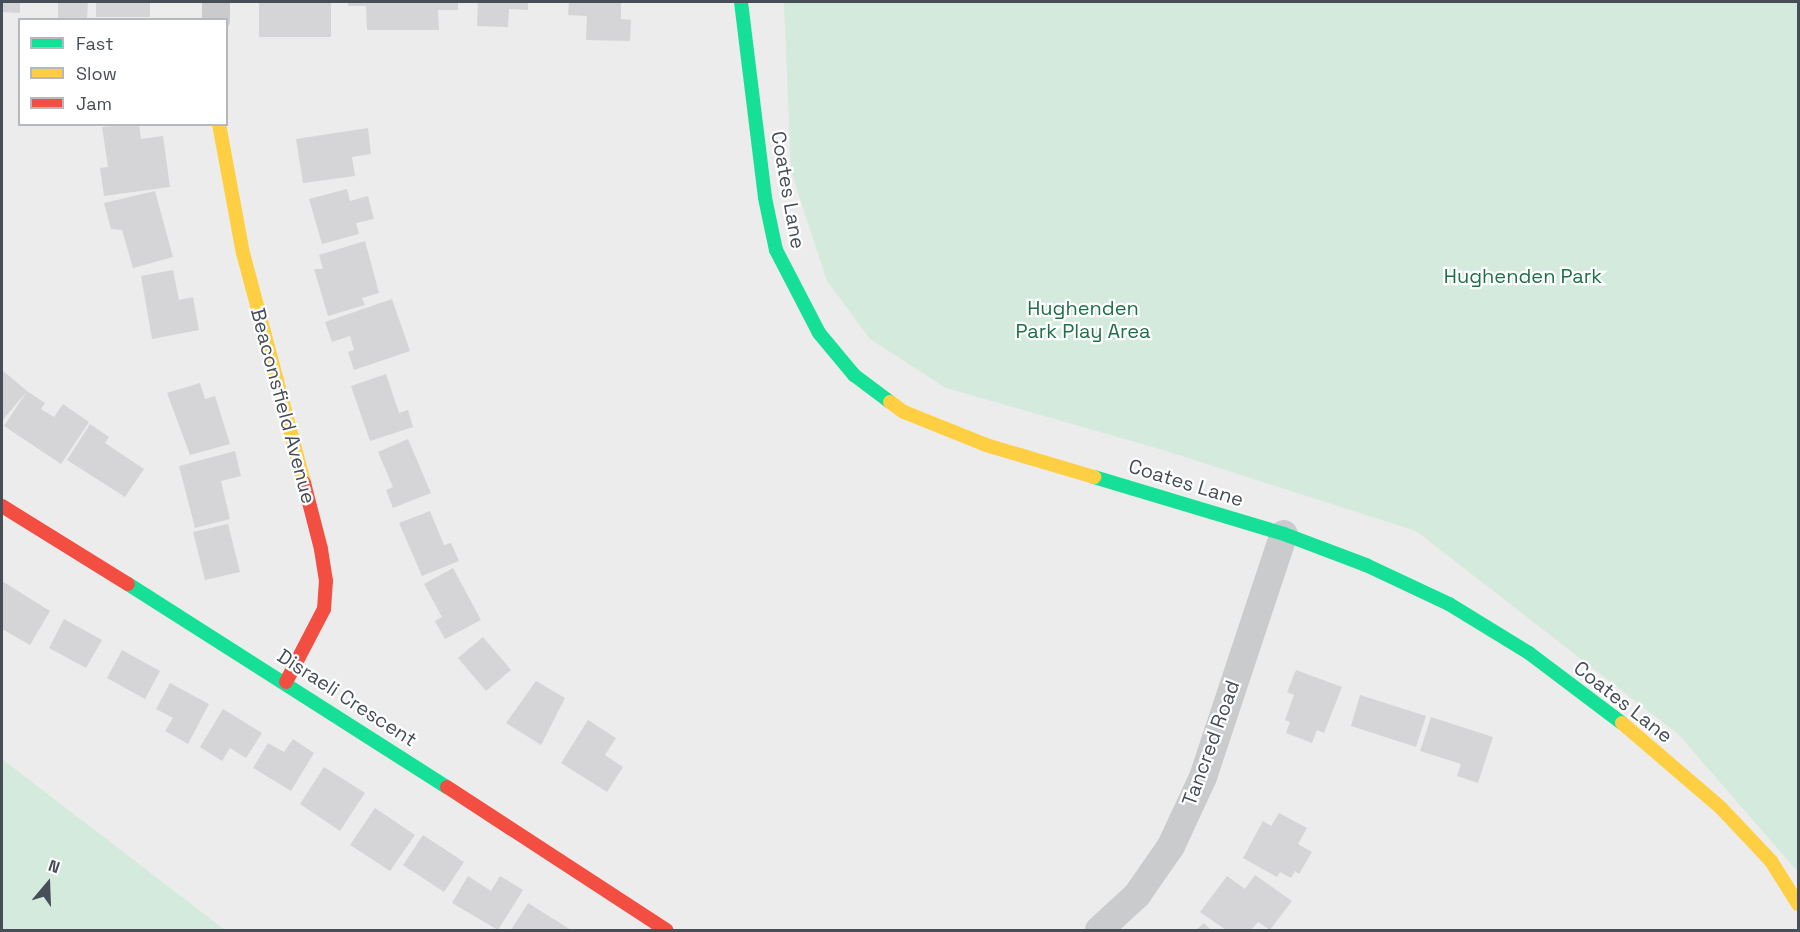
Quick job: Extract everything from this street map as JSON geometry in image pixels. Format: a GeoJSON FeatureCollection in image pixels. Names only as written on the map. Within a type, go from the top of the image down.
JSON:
{"type":"FeatureCollection","features":[{"type":"Feature","properties":{"kind":"street"},"geometry":{"type":"LineString","coordinates":[[216,2],[216,18]]}},
{"type":"Feature","properties":{"kind":"street","name":"Coates Lane"},"geometry":{"type":"LineString","coordinates":[[741,2],[765,198],[776,250],[819,333],[854,375],[904,412],[986,446],[1284,534],[1366,565],[1449,604],[1529,653],[1628,728],[1721,808],[1771,861],[1798,904]]}},
{"type":"Feature","properties":{"kind":"street","name":"Beaconsfield Avenue"},"geometry":{"type":"LineString","coordinates":[[219,126],[243,253],[321,549],[326,581],[324,609],[286,682]]}},
{"type":"Feature","properties":{"kind":"street","name":"Disraeli Crescent"},"geometry":{"type":"LineString","coordinates":[[2,506],[286,682],[666,930]]}},
{"type":"Feature","properties":{"kind":"street","name":"Tancred Road"},"geometry":{"type":"LineString","coordinates":[[1099,930],[1137,895],[1171,846],[1203,777],[1284,534]]}},
{"type":"Feature","properties":{"kind":"green space","name":"Hughenden Park"},"geometry":{"type":"Polygon","coordinates":[[[784,2],[1798,2],[1798,872],[1679,735],[1416,531],[1163,450],[946,388],[870,339],[827,281],[791,171],[784,2]]]}},
{"type":"Feature","properties":{"kind":"green space"},"geometry":{"type":"Polygon","coordinates":[[[2,759],[225,930],[2,930],[2,759]]]}},
{"type":"Feature","properties":{"kind":"building"},"geometry":{"type":"Polygon","coordinates":[[[2,2],[20,2],[20,13],[2,12],[2,2]]]}},
{"type":"Feature","properties":{"kind":"building"},"geometry":{"type":"Polygon","coordinates":[[[58,2],[88,2],[87,18],[58,18],[58,2]]]}},
{"type":"Feature","properties":{"kind":"building"},"geometry":{"type":"Polygon","coordinates":[[[96,2],[150,2],[150,17],[96,17],[96,2]]]}},
{"type":"Feature","properties":{"kind":"building"},"geometry":{"type":"Polygon","coordinates":[[[259,2],[331,2],[331,37],[259,37],[259,2]]]}},
{"type":"Feature","properties":{"kind":"building"},"geometry":{"type":"Polygon","coordinates":[[[348,2],[458,2],[458,10],[438,10],[439,30],[367,30],[366,6],[348,6],[348,2]]]}},
{"type":"Feature","properties":{"kind":"building"},"geometry":{"type":"Polygon","coordinates":[[[478,2],[528,2],[528,10],[509,9],[508,27],[477,26],[478,2]]]}},
{"type":"Feature","properties":{"kind":"building"},"geometry":{"type":"Polygon","coordinates":[[[569,2],[621,2],[621,19],[631,20],[630,41],[586,40],[587,16],[568,15],[569,2]]]}},
{"type":"Feature","properties":{"kind":"building"},"geometry":{"type":"Polygon","coordinates":[[[139,126],[141,139],[163,136],[170,187],[104,196],[100,168],[108,167],[102,127],[139,126]]]}},
{"type":"Feature","properties":{"kind":"building"},"geometry":{"type":"Polygon","coordinates":[[[368,128],[371,154],[352,157],[355,176],[303,183],[296,139],[368,128]]]}},
{"type":"Feature","properties":{"kind":"building"},"geometry":{"type":"Polygon","coordinates":[[[347,189],[350,201],[368,196],[374,219],[356,223],[359,234],[322,244],[309,199],[347,189]]]}},
{"type":"Feature","properties":{"kind":"building"},"geometry":{"type":"Polygon","coordinates":[[[155,191],[173,257],[133,268],[122,230],[111,229],[104,203],[155,191]]]}},
{"type":"Feature","properties":{"kind":"building"},"geometry":{"type":"Polygon","coordinates":[[[365,241],[379,293],[362,298],[365,305],[328,316],[314,269],[323,269],[319,255],[365,241]]]}},
{"type":"Feature","properties":{"kind":"building"},"geometry":{"type":"Polygon","coordinates":[[[173,270],[179,300],[193,297],[199,330],[152,339],[141,276],[173,270]]]}},
{"type":"Feature","properties":{"kind":"building"},"geometry":{"type":"Polygon","coordinates":[[[392,299],[410,351],[354,370],[348,352],[354,350],[350,336],[332,342],[325,322],[392,299]]]}},
{"type":"Feature","properties":{"kind":"building"},"geometry":{"type":"Polygon","coordinates":[[[2,370],[27,391],[2,421],[2,370]]]}},
{"type":"Feature","properties":{"kind":"building"},"geometry":{"type":"Polygon","coordinates":[[[386,374],[399,413],[408,410],[413,427],[370,441],[351,386],[386,374]]]}},
{"type":"Feature","properties":{"kind":"building"},"geometry":{"type":"Polygon","coordinates":[[[200,383],[205,399],[215,396],[230,444],[190,455],[167,393],[200,383]]]}},
{"type":"Feature","properties":{"kind":"building"},"geometry":{"type":"Polygon","coordinates":[[[27,391],[45,403],[41,409],[54,417],[63,404],[89,422],[61,464],[4,426],[27,391]]]}},
{"type":"Feature","properties":{"kind":"building"},"geometry":{"type":"Polygon","coordinates":[[[90,424],[109,437],[105,443],[144,469],[125,497],[67,460],[90,424]]]}},
{"type":"Feature","properties":{"kind":"building"},"geometry":{"type":"Polygon","coordinates":[[[408,439],[431,493],[393,508],[386,490],[393,487],[378,452],[408,439]]]}},
{"type":"Feature","properties":{"kind":"building"},"geometry":{"type":"Polygon","coordinates":[[[235,451],[241,476],[221,481],[230,519],[195,528],[179,466],[235,451]]]}},
{"type":"Feature","properties":{"kind":"building"},"geometry":{"type":"Polygon","coordinates":[[[430,511],[444,545],[451,543],[459,561],[422,576],[399,523],[430,511]]]}},
{"type":"Feature","properties":{"kind":"building"},"geometry":{"type":"Polygon","coordinates":[[[228,524],[240,572],[205,580],[193,532],[228,524]]]}},
{"type":"Feature","properties":{"kind":"building"},"geometry":{"type":"Polygon","coordinates":[[[453,568],[481,620],[445,639],[435,621],[442,617],[424,584],[453,568]]]}},
{"type":"Feature","properties":{"kind":"building"},"geometry":{"type":"Polygon","coordinates":[[[2,581],[50,611],[30,645],[2,629],[2,581]]]}},
{"type":"Feature","properties":{"kind":"building"},"geometry":{"type":"Polygon","coordinates":[[[64,619],[102,640],[86,668],[49,648],[64,619]]]}},
{"type":"Feature","properties":{"kind":"building"},"geometry":{"type":"Polygon","coordinates":[[[483,637],[511,670],[486,691],[458,658],[483,637]]]}},
{"type":"Feature","properties":{"kind":"building"},"geometry":{"type":"Polygon","coordinates":[[[122,650],[160,671],[145,699],[107,678],[122,650]]]}},
{"type":"Feature","properties":{"kind":"building"},"geometry":{"type":"Polygon","coordinates":[[[1296,670],[1342,687],[1324,733],[1317,730],[1312,743],[1286,733],[1290,722],[1285,720],[1294,695],[1287,692],[1296,670]]]}},
{"type":"Feature","properties":{"kind":"building"},"geometry":{"type":"Polygon","coordinates":[[[536,681],[565,698],[541,745],[506,723],[536,681]]]}},
{"type":"Feature","properties":{"kind":"building"},"geometry":{"type":"Polygon","coordinates":[[[170,683],[209,704],[188,744],[165,731],[173,718],[156,709],[170,683]]]}},
{"type":"Feature","properties":{"kind":"building"},"geometry":{"type":"Polygon","coordinates":[[[1360,695],[1426,716],[1416,747],[1351,726],[1360,695]]]}},
{"type":"Feature","properties":{"kind":"building"},"geometry":{"type":"Polygon","coordinates":[[[223,709],[262,733],[246,758],[230,748],[222,761],[200,747],[223,709]]]}},
{"type":"Feature","properties":{"kind":"building"},"geometry":{"type":"Polygon","coordinates":[[[1431,717],[1493,737],[1478,783],[1457,776],[1461,764],[1420,751],[1431,717]]]}},
{"type":"Feature","properties":{"kind":"building"},"geometry":{"type":"Polygon","coordinates":[[[588,720],[616,738],[605,755],[623,767],[607,792],[561,763],[588,720]]]}},
{"type":"Feature","properties":{"kind":"building"},"geometry":{"type":"Polygon","coordinates":[[[293,739],[314,753],[291,791],[253,768],[268,743],[284,752],[293,739]]]}},
{"type":"Feature","properties":{"kind":"building"},"geometry":{"type":"Polygon","coordinates":[[[324,767],[365,793],[340,831],[300,804],[324,767]]]}},
{"type":"Feature","properties":{"kind":"building"},"geometry":{"type":"Polygon","coordinates":[[[375,808],[415,835],[390,871],[350,845],[375,808]]]}},
{"type":"Feature","properties":{"kind":"building"},"geometry":{"type":"Polygon","coordinates":[[[1279,813],[1307,828],[1298,844],[1312,852],[1299,874],[1295,871],[1291,878],[1280,872],[1277,877],[1243,858],[1263,821],[1271,826],[1279,813]]]}},
{"type":"Feature","properties":{"kind":"building"},"geometry":{"type":"Polygon","coordinates":[[[423,835],[464,862],[444,892],[403,865],[423,835]]]}},
{"type":"Feature","properties":{"kind":"building"},"geometry":{"type":"Polygon","coordinates":[[[1255,875],[1292,901],[1270,930],[1258,922],[1251,930],[1226,930],[1200,912],[1227,876],[1245,889],[1255,875]]]}},
{"type":"Feature","properties":{"kind":"building"},"geometry":{"type":"Polygon","coordinates":[[[468,876],[491,891],[500,876],[523,890],[498,930],[452,903],[468,876]]]}},
{"type":"Feature","properties":{"kind":"building"},"geometry":{"type":"Polygon","coordinates":[[[528,903],[571,930],[511,930],[528,903]]]}},
{"type":"Feature","properties":{"kind":"building"},"geometry":{"type":"Polygon","coordinates":[[[1204,923],[1211,930],[1196,930],[1204,923]]]}},
{"type":"Feature","properties":{"kind":"traffic: fast"},"geometry":{"type":"LineString","coordinates":[[741,2],[765,198],[776,250],[819,333],[854,375],[890,402]]}},
{"type":"Feature","properties":{"kind":"traffic: fast"},"geometry":{"type":"LineString","coordinates":[[1094,477],[1284,534],[1366,565],[1449,604],[1529,653],[1622,723]]}},
{"type":"Feature","properties":{"kind":"traffic: fast"},"geometry":{"type":"LineString","coordinates":[[128,584],[447,787]]}},
{"type":"Feature","properties":{"kind":"traffic: slow"},"geometry":{"type":"LineString","coordinates":[[219,126],[243,253],[304,483]]}},
{"type":"Feature","properties":{"kind":"traffic: slow"},"geometry":{"type":"LineString","coordinates":[[890,402],[904,412],[986,445],[1094,477]]}},
{"type":"Feature","properties":{"kind":"traffic: slow"},"geometry":{"type":"LineString","coordinates":[[1622,723],[1721,808],[1771,861],[1798,904]]}},
{"type":"Feature","properties":{"kind":"traffic: jam"},"geometry":{"type":"LineString","coordinates":[[286,682],[324,609],[326,581],[321,549],[304,483]]}},
{"type":"Feature","properties":{"kind":"traffic: jam"},"geometry":{"type":"LineString","coordinates":[[2,506],[128,584]]}},
{"type":"Feature","properties":{"kind":"traffic: jam"},"geometry":{"type":"LineString","coordinates":[[447,787],[666,930]]}},
{"type":"Feature","properties":{"kind":"park label","name":"Hughenden Park Play Area"},"geometry":{"type":"Point","coordinates":[1083,320]}}]}
